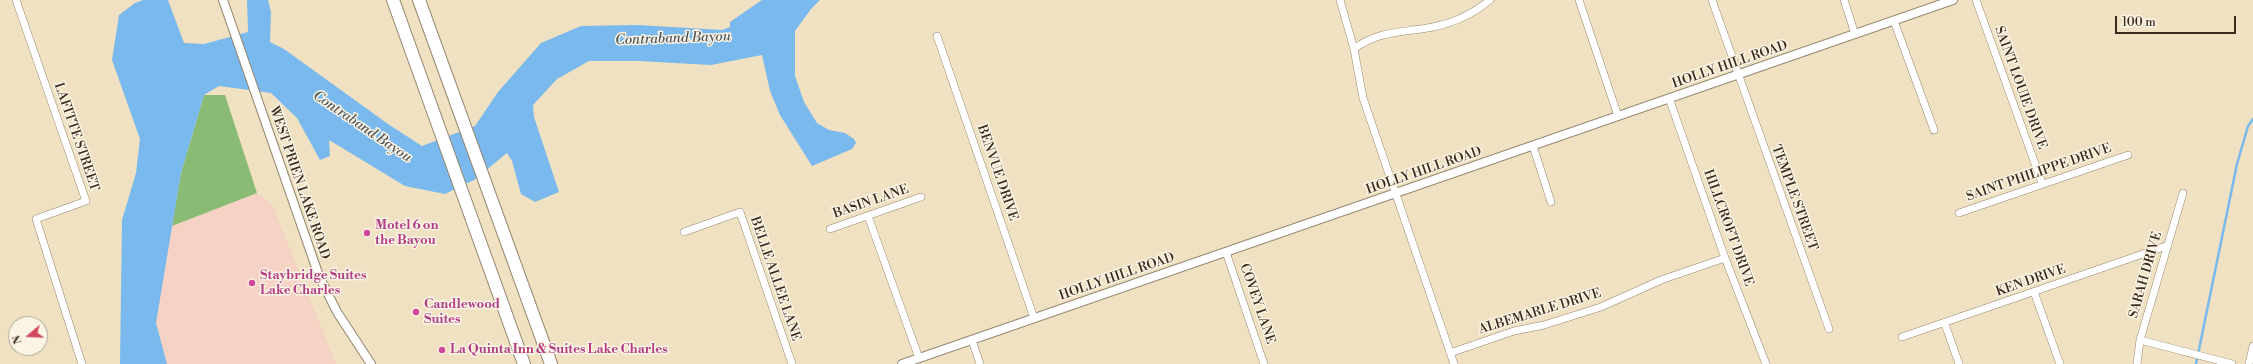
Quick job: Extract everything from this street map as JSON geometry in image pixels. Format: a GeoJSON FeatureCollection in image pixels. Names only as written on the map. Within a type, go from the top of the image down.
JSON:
{"type":"FeatureCollection","features":[{"type":"Feature","properties":{"kind":"highway"},"geometry":{"type":"LineString","coordinates":[[393,0],[524,364]]}},
{"type":"Feature","properties":{"kind":"highway"},"geometry":{"type":"LineString","coordinates":[[419,0],[551,364]]}},
{"type":"Feature","properties":{"kind":"street","name":"LAFITTE STREET"},"geometry":{"type":"LineString","coordinates":[[16,0],[86,201],[36,219],[82,364]]}},
{"type":"Feature","properties":{"kind":"street","name":"WEST PRIEN LAKE ROAD"},"geometry":{"type":"LineString","coordinates":[[223,0],[292,201],[325,290],[342,321],[371,364]]}},
{"type":"Feature","properties":{"kind":"street"},"geometry":{"type":"LineString","coordinates":[[1340,0],[1354,49],[1362,98],[1454,364]]}},
{"type":"Feature","properties":{"kind":"street"},"geometry":{"type":"LineString","coordinates":[[1354,49],[1380,34],[1426,28],[1451,22],[1468,15],[1490,0]]}},
{"type":"Feature","properties":{"kind":"street"},"geometry":{"type":"LineString","coordinates":[[1579,0],[1618,116]]}},
{"type":"Feature","properties":{"kind":"street","name":"TEMPLE STREET"},"geometry":{"type":"LineString","coordinates":[[1712,0],[1737,75],[1828,329]]}},
{"type":"Feature","properties":{"kind":"street"},"geometry":{"type":"LineString","coordinates":[[1844,0],[1855,34]]}},
{"type":"Feature","properties":{"kind":"street","name":"HOLLY HILL ROAD"},"geometry":{"type":"LineString","coordinates":[[902,364],[1953,0]]}},
{"type":"Feature","properties":{"kind":"street","name":"SAINT LOUIE DRIVE"},"geometry":{"type":"LineString","coordinates":[[1976,0],[2042,184]]}},
{"type":"Feature","properties":{"kind":"street"},"geometry":{"type":"LineString","coordinates":[[1894,21],[1934,130]]}},
{"type":"Feature","properties":{"kind":"street","name":"BENVUE DRIVE"},"geometry":{"type":"LineString","coordinates":[[937,36],[1034,318]]}},
{"type":"Feature","properties":{"kind":"street","name":"HILLCROFT DRIVE"},"geometry":{"type":"LineString","coordinates":[[1669,98],[1725,258],[1766,364]]}},
{"type":"Feature","properties":{"kind":"street"},"geometry":{"type":"LineString","coordinates":[[1533,146],[1551,202]]}},
{"type":"Feature","properties":{"kind":"street","name":"SAINT PHILIPPE DRIVE"},"geometry":{"type":"LineString","coordinates":[[1958,213],[2128,155]]}},
{"type":"Feature","properties":{"kind":"street","name":"SARAH DRIVE"},"geometry":{"type":"LineString","coordinates":[[2137,364],[2140,340],[2166,246],[2183,193]]}},
{"type":"Feature","properties":{"kind":"street","name":"BASIN LANE"},"geometry":{"type":"LineString","coordinates":[[830,229],[921,197]]}},
{"type":"Feature","properties":{"kind":"street","name":"BELLE ALLEE LANE"},"geometry":{"type":"LineString","coordinates":[[684,232],[740,212],[792,364]]}},
{"type":"Feature","properties":{"kind":"street"},"geometry":{"type":"LineString","coordinates":[[868,216],[919,358]]}},
{"type":"Feature","properties":{"kind":"street","name":"KEN DRIVE"},"geometry":{"type":"LineString","coordinates":[[1902,337],[1945,324],[2166,246]]}},
{"type":"Feature","properties":{"kind":"street","name":"COVEY LANE"},"geometry":{"type":"LineString","coordinates":[[1226,252],[1264,364]]}},
{"type":"Feature","properties":{"kind":"street","name":"ALBEMARLE DRIVE"},"geometry":{"type":"LineString","coordinates":[[1450,353],[1514,331],[1558,321],[1601,307],[1661,280],[1725,258]]}},
{"type":"Feature","properties":{"kind":"street"},"geometry":{"type":"LineString","coordinates":[[2034,292],[2060,364]]}},
{"type":"Feature","properties":{"kind":"street"},"geometry":{"type":"LineString","coordinates":[[1945,324],[1959,364]]}},
{"type":"Feature","properties":{"kind":"street"},"geometry":{"type":"LineString","coordinates":[[972,340],[980,364]]}},
{"type":"Feature","properties":{"kind":"street"},"geometry":{"type":"LineString","coordinates":[[2140,340],[2232,364]]}},
{"type":"Feature","properties":{"kind":"street"},"geometry":{"type":"LineString","coordinates":[[2249,364],[2253,346]]}},
{"type":"Feature","properties":{"kind":"shaded area"},"geometry":{"type":"Polygon","coordinates":[[[257,193],[272,204],[336,364],[167,364],[156,323],[172,226],[257,193]]]}},
{"type":"Feature","properties":{"kind":"green space"},"geometry":{"type":"Polygon","coordinates":[[[204,95],[225,95],[257,193],[172,226],[181,173],[204,95]]]}},
{"type":"Feature","properties":{"kind":"water","name":"Contraband Bayou"},"geometry":{"type":"Polygon","coordinates":[[[143,0],[168,0],[184,43],[204,44],[248,32],[247,0],[268,0],[271,12],[270,42],[284,49],[388,124],[422,146],[475,126],[498,92],[541,43],[581,26],[637,25],[722,30],[730,27],[730,22],[762,0],[820,0],[811,9],[795,31],[795,76],[804,102],[817,123],[829,130],[845,133],[854,139],[856,143],[852,149],[812,166],[780,115],[770,91],[762,55],[711,65],[639,61],[589,61],[557,79],[533,105],[534,117],[559,192],[535,202],[521,194],[512,161],[507,153],[474,180],[445,194],[405,186],[329,140],[330,156],[320,160],[297,118],[271,93],[219,86],[204,95],[181,173],[156,323],[167,364],[120,364],[122,220],[136,173],[140,139],[112,60],[119,15],[135,3],[143,0]]]}},
{"type":"Feature","properties":{"kind":"waterway"},"geometry":{"type":"LineString","coordinates":[[2196,364],[2237,164],[2248,126],[2253,119]]}},
{"type":"Feature","properties":{"kind":"place","name":"Motel 6 on the Bayou"},"geometry":{"type":"Point","coordinates":[367,233]}},
{"type":"Feature","properties":{"kind":"place","name":"Staybridge Suites Lake Charles"},"geometry":{"type":"Point","coordinates":[252,283]}},
{"type":"Feature","properties":{"kind":"place","name":"Candlewood Suites"},"geometry":{"type":"Point","coordinates":[416,312]}},
{"type":"Feature","properties":{"kind":"place","name":"La Quinta Inn & Suites Lake Charles"},"geometry":{"type":"Point","coordinates":[442,350]}}]}
